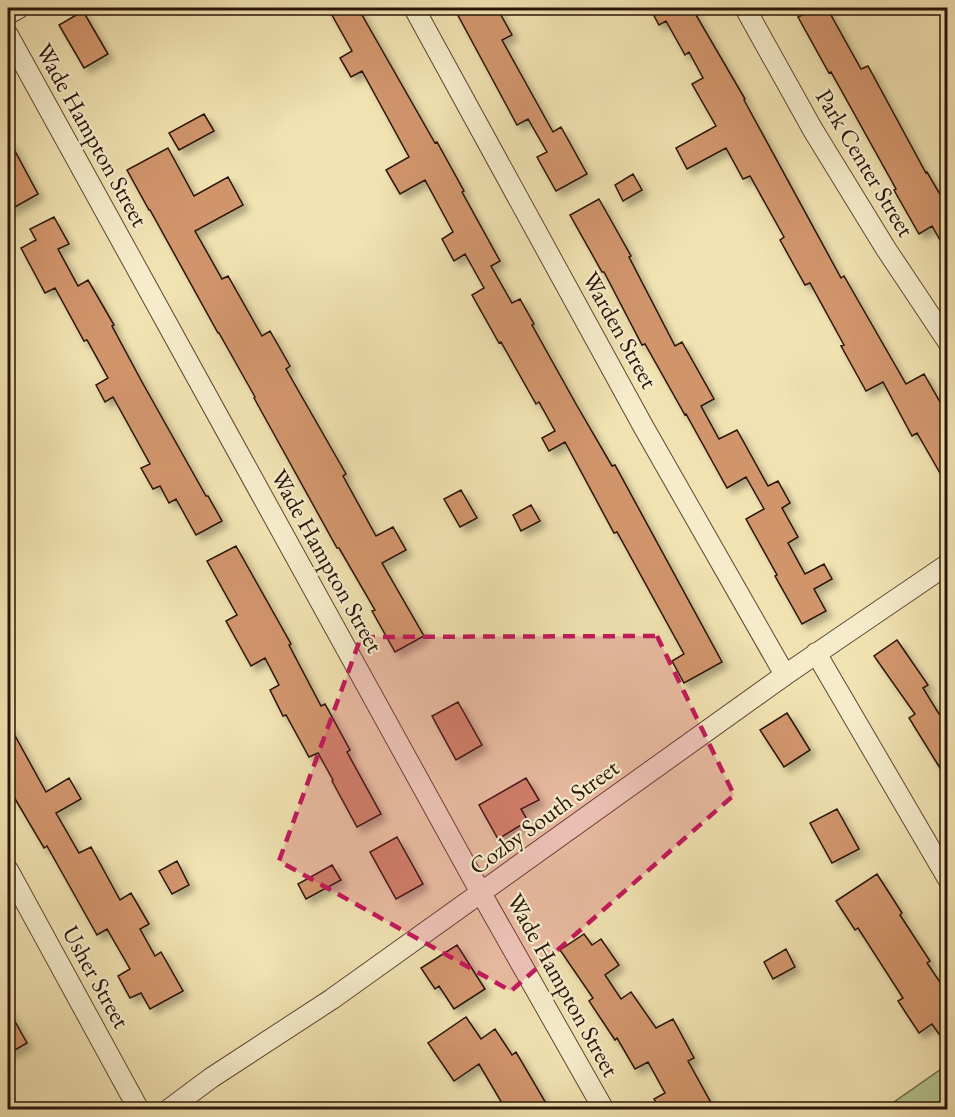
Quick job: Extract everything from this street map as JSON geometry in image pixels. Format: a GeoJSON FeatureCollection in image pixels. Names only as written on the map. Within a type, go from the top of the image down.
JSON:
{"type":"FeatureCollection","features":[{"type":"Feature","properties":{"kind":"street"},"geometry":{"type":"LineString","coordinates":[[8,14],[19,8]]}},
{"type":"Feature","properties":{"kind":"street","name":"Warden Street"},"geometry":{"type":"LineString","coordinates":[[414,8],[643,426],[785,675]]}},
{"type":"Feature","properties":{"kind":"street","name":"Park Center Street"},"geometry":{"type":"LineString","coordinates":[[745,8],[819,140],[886,249],[948,342]]}},
{"type":"Feature","properties":{"kind":"street","name":"Wade Hampton Street"},"geometry":{"type":"LineString","coordinates":[[8,35],[604,1110]]}},
{"type":"Feature","properties":{"kind":"street","name":"Cozby South Street"},"geometry":{"type":"LineString","coordinates":[[168,1110],[211,1078],[332,999],[816,653],[948,564]]}},
{"type":"Feature","properties":{"kind":"street"},"geometry":{"type":"LineString","coordinates":[[816,653],[948,879]]}},
{"type":"Feature","properties":{"kind":"street","name":"Usher Street"},"geometry":{"type":"LineString","coordinates":[[8,870],[139,1110]]}},
{"type":"Feature","properties":{"kind":"highlighted area"},"geometry":{"type":"Polygon","coordinates":[[[657,636],[734,795],[511,991],[279,861],[361,637],[657,636]]]}},
{"type":"Feature","properties":{"kind":"green space"},"geometry":{"type":"Polygon","coordinates":[[[947,1065],[947,1109],[884,1109],[947,1065]]]}},
{"type":"Feature","properties":{"kind":"building"},"geometry":{"type":"Polygon","coordinates":[[[328,8],[358,8],[464,191],[462,192],[500,261],[491,266],[512,303],[520,299],[576,404],[612,466],[615,465],[722,662],[684,683],[672,661],[684,654],[617,532],[614,533],[565,442],[549,451],[542,438],[555,431],[539,402],[536,404],[472,295],[484,288],[465,254],[454,261],[442,239],[453,232],[425,180],[400,194],[386,170],[409,157],[362,71],[351,77],[340,58],[352,51],[328,8]]]}},
{"type":"Feature","properties":{"kind":"building"},"geometry":{"type":"Polygon","coordinates":[[[454,8],[497,8],[512,35],[502,40],[553,132],[561,127],[587,174],[556,191],[537,157],[547,152],[528,119],[517,125],[454,8]]]}},
{"type":"Feature","properties":{"kind":"building"},"geometry":{"type":"Polygon","coordinates":[[[659,8],[692,8],[745,99],[841,278],[844,276],[906,384],[924,374],[948,416],[948,487],[917,433],[912,436],[883,382],[866,391],[810,283],[805,285],[780,240],[784,237],[750,176],[743,179],[726,148],[687,169],[676,148],[716,126],[692,84],[703,78],[689,52],[685,55],[666,21],[659,25],[652,12],[659,8]]]}},
{"type":"Feature","properties":{"kind":"building"},"geometry":{"type":"Polygon","coordinates":[[[815,8],[827,8],[861,69],[868,66],[926,173],[948,208],[948,254],[932,226],[919,234],[831,72],[829,73],[798,17],[815,8]]]}},
{"type":"Feature","properties":{"kind":"building"},"geometry":{"type":"Polygon","coordinates":[[[83,11],[108,54],[84,68],[59,25],[83,11]]]}},
{"type":"Feature","properties":{"kind":"building"},"geometry":{"type":"Polygon","coordinates":[[[204,114],[214,131],[179,150],[169,133],[204,114]]]}},
{"type":"Feature","properties":{"kind":"building"},"geometry":{"type":"Polygon","coordinates":[[[8,138],[38,194],[8,211],[8,138]]]}},
{"type":"Feature","properties":{"kind":"building"},"geometry":{"type":"Polygon","coordinates":[[[168,148],[194,196],[228,177],[243,205],[195,231],[222,279],[228,276],[262,336],[270,331],[290,366],[286,369],[346,474],[343,476],[376,536],[393,527],[406,550],[382,563],[424,636],[395,652],[372,611],[375,610],[337,548],[127,170],[168,148]]]}},
{"type":"Feature","properties":{"kind":"building"},"geometry":{"type":"Polygon","coordinates":[[[633,174],[642,190],[623,201],[615,185],[633,174]]]}},
{"type":"Feature","properties":{"kind":"building"},"geometry":{"type":"Polygon","coordinates":[[[599,199],[631,256],[629,257],[675,346],[682,342],[714,399],[701,406],[719,439],[737,430],[768,486],[778,481],[790,503],[782,508],[798,537],[788,543],[805,574],[824,564],[832,579],[814,589],[826,611],[802,624],[746,519],[764,509],[746,477],[727,488],[645,344],[642,345],[604,272],[570,215],[599,199]]]}},
{"type":"Feature","properties":{"kind":"building"},"geometry":{"type":"Polygon","coordinates":[[[54,217],[69,244],[58,249],[78,286],[88,280],[114,325],[112,326],[142,382],[222,521],[196,535],[176,499],[169,503],[160,486],[153,489],[141,468],[150,464],[113,397],[105,402],[96,385],[108,378],[87,340],[84,341],[55,288],[45,293],[21,248],[36,240],[30,229],[54,217]]]}},
{"type":"Feature","properties":{"kind":"building"},"geometry":{"type":"Polygon","coordinates":[[[461,490],[477,518],[460,527],[444,499],[461,490]]]}},
{"type":"Feature","properties":{"kind":"building"},"geometry":{"type":"Polygon","coordinates":[[[531,505],[540,521],[521,531],[513,515],[531,505]]]}},
{"type":"Feature","properties":{"kind":"building"},"geometry":{"type":"Polygon","coordinates":[[[236,546],[291,644],[289,645],[321,706],[325,704],[350,750],[347,752],[381,814],[357,827],[318,753],[309,757],[286,715],[283,716],[270,690],[279,685],[265,658],[251,666],[226,621],[237,615],[207,561],[236,546]]]}},
{"type":"Feature","properties":{"kind":"building"},"geometry":{"type":"Polygon","coordinates":[[[897,640],[928,685],[923,688],[939,714],[948,709],[948,781],[909,718],[915,714],[874,656],[897,640]]]}},
{"type":"Feature","properties":{"kind":"building"},"geometry":{"type":"Polygon","coordinates":[[[458,702],[482,745],[456,760],[432,716],[458,702]]]}},
{"type":"Feature","properties":{"kind":"building"},"geometry":{"type":"Polygon","coordinates":[[[787,713],[810,750],[784,767],[760,730],[787,713]]]}},
{"type":"Feature","properties":{"kind":"building"},"geometry":{"type":"Polygon","coordinates":[[[8,723],[46,792],[69,778],[81,799],[56,813],[79,853],[91,847],[120,900],[131,893],[149,924],[140,929],[155,956],[161,952],[183,991],[150,1009],[141,993],[130,998],[118,976],[130,969],[107,929],[97,935],[47,846],[44,848],[8,788],[8,723]]]}},
{"type":"Feature","properties":{"kind":"building"},"geometry":{"type":"Polygon","coordinates":[[[526,778],[539,800],[521,809],[528,821],[498,839],[479,805],[526,778]]]}},
{"type":"Feature","properties":{"kind":"building"},"geometry":{"type":"Polygon","coordinates":[[[837,809],[859,849],[832,863],[810,823],[837,809]]]}},
{"type":"Feature","properties":{"kind":"building"},"geometry":{"type":"Polygon","coordinates":[[[397,837],[423,884],[396,899],[370,852],[397,837]]]}},
{"type":"Feature","properties":{"kind":"building"},"geometry":{"type":"Polygon","coordinates":[[[177,861],[189,885],[172,894],[159,871],[177,861]]]}},
{"type":"Feature","properties":{"kind":"building"},"geometry":{"type":"Polygon","coordinates":[[[332,865],[341,880],[306,899],[298,884],[332,865]]]}},
{"type":"Feature","properties":{"kind":"building"},"geometry":{"type":"Polygon","coordinates":[[[877,874],[930,961],[927,963],[948,994],[948,1028],[939,1034],[932,1024],[919,1033],[898,1001],[903,998],[858,928],[855,930],[836,901],[877,874]]]}},
{"type":"Feature","properties":{"kind":"building"},"geometry":{"type":"Polygon","coordinates":[[[584,934],[592,945],[601,939],[619,965],[605,975],[621,999],[631,992],[656,1028],[673,1019],[694,1058],[688,1061],[715,1110],[660,1110],[654,1099],[665,1093],[648,1062],[635,1069],[617,1038],[615,1040],[589,1001],[593,998],[560,950],[584,934]]]}},
{"type":"Feature","properties":{"kind":"building"},"geometry":{"type":"Polygon","coordinates":[[[457,945],[485,989],[454,1009],[439,986],[435,989],[421,968],[457,945]]]}},
{"type":"Feature","properties":{"kind":"building"},"geometry":{"type":"Polygon","coordinates":[[[786,949],[795,967],[773,979],[764,962],[786,949]]]}},
{"type":"Feature","properties":{"kind":"building"},"geometry":{"type":"Polygon","coordinates":[[[8,1009],[27,1043],[8,1054],[8,1009]]]}},
{"type":"Feature","properties":{"kind":"building"},"geometry":{"type":"Polygon","coordinates":[[[466,1017],[481,1039],[495,1029],[512,1055],[516,1052],[550,1110],[506,1110],[479,1064],[454,1081],[428,1043],[466,1017]]]}}]}
